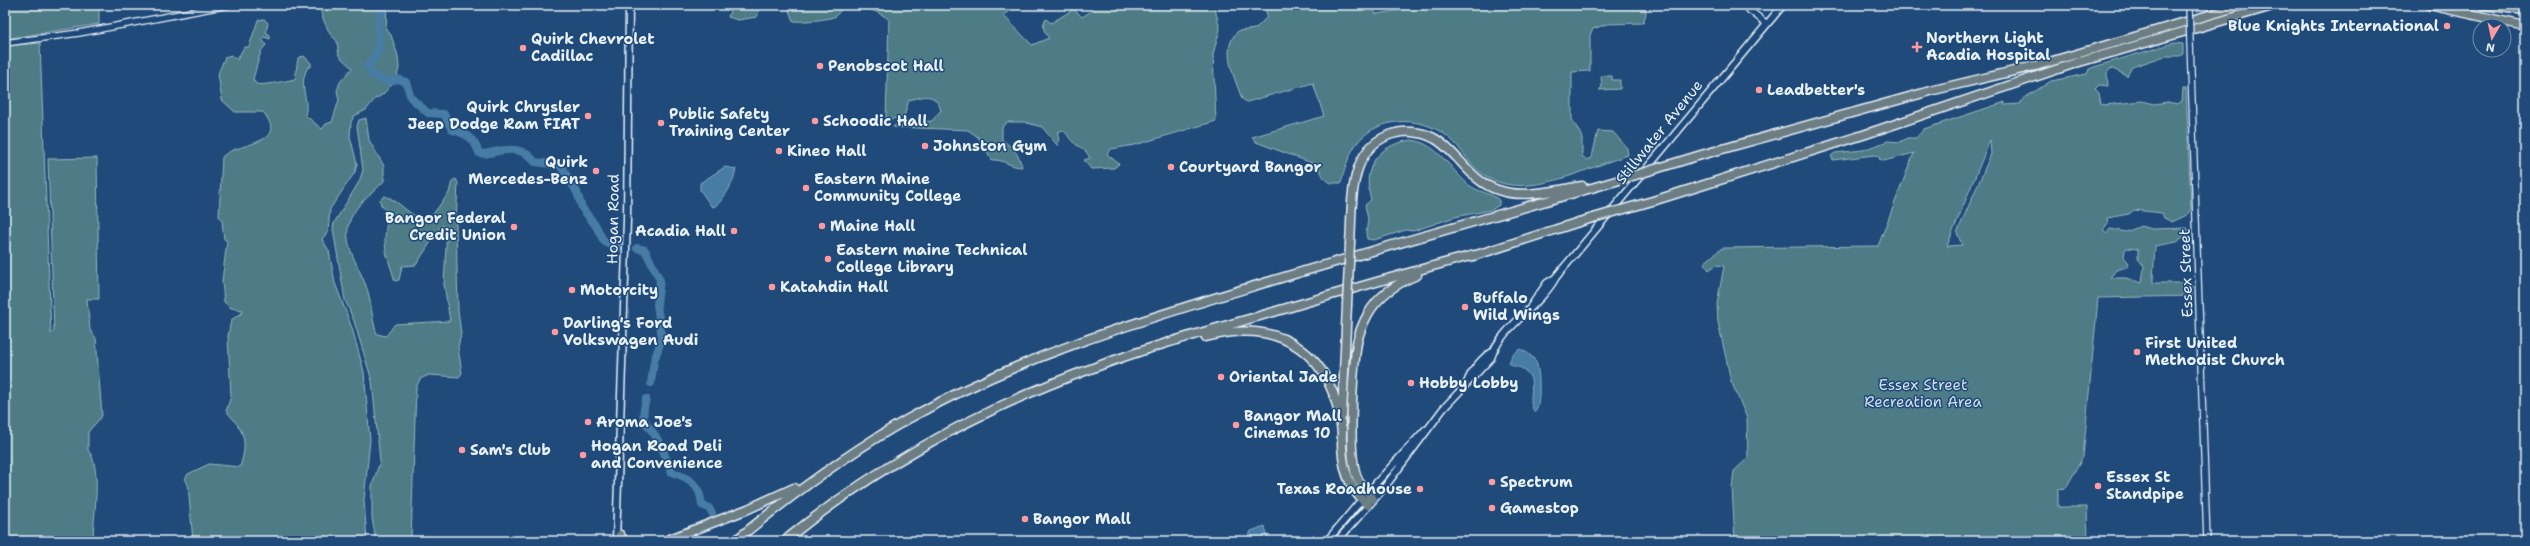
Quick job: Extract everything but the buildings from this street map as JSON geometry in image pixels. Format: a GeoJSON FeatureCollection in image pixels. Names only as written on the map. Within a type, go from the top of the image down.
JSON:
{"type":"FeatureCollection","features":[{"type":"Feature","properties":{"kind":"highway"},"geometry":{"type":"LineString","coordinates":[[665,541],[782,495],[910,418],[1001,373],[1079,340],[1419,237],[1616,181],[1701,155],[1911,96],[2039,66],[2243,5]]}},
{"type":"Feature","properties":{"kind":"highway"},"geometry":{"type":"LineString","coordinates":[[1374,499],[1357,477],[1354,467],[1352,405],[1360,331],[1372,308],[1395,286],[1419,274],[1474,255],[1848,140],[2076,63],[2276,5]]}},
{"type":"Feature","properties":{"kind":"highway"},"geometry":{"type":"LineString","coordinates":[[2429,5],[2525,26]]}},
{"type":"Feature","properties":{"kind":"highway"},"geometry":{"type":"LineString","coordinates":[[2483,5],[2525,10]]}},
{"type":"Feature","properties":{"kind":"highway"},"geometry":{"type":"LineString","coordinates":[[1342,433],[1350,244],[1355,179],[1360,162],[1373,145],[1398,133],[1417,132],[1437,140],[1480,182],[1499,191],[1523,193],[1616,181]]}},
{"type":"Feature","properties":{"kind":"highway"},"geometry":{"type":"LineString","coordinates":[[784,541],[863,483],[929,443],[1016,399],[1116,360],[1423,268],[1474,255]]}},
{"type":"Feature","properties":{"kind":"highway"},"geometry":{"type":"LineString","coordinates":[[1116,360],[1218,334],[1250,331],[1278,336],[1309,356],[1326,376],[1335,397],[1342,433],[1346,478],[1364,503]]}},
{"type":"Feature","properties":{"kind":"highway"},"geometry":{"type":"LineString","coordinates":[[735,541],[788,498],[841,459]]}},
{"type":"Feature","properties":{"kind":"main road","name":"Hogan Road"},"geometry":{"type":"LineString","coordinates":[[620,538],[618,455],[627,220],[629,5]]}},
{"type":"Feature","properties":{"kind":"main road","name":"Stillwater Avenue"},"geometry":{"type":"LineString","coordinates":[[1337,541],[1364,503],[1368,492],[1430,426],[1467,383],[1469,376],[1488,353],[1493,352],[1531,306],[1547,283],[1556,277],[1783,5]]}},
{"type":"Feature","properties":{"kind":"main road","name":"Stillwater Avenue"},"geometry":{"type":"LineString","coordinates":[[1327,541],[1364,503],[1374,499],[1430,426]]}},
{"type":"Feature","properties":{"kind":"street"},"geometry":{"type":"LineString","coordinates":[[5,43],[79,33],[228,5]]}},
{"type":"Feature","properties":{"kind":"street"},"geometry":{"type":"LineString","coordinates":[[1743,5],[1766,24]]}},
{"type":"Feature","properties":{"kind":"street","name":"Essex Street"},"geometry":{"type":"LineString","coordinates":[[2189,5],[2207,541]]}},
{"type":"Feature","properties":{"kind":"green space"},"geometry":{"type":"Polygon","coordinates":[[[5,5],[99,5],[99,24],[5,39],[5,5]]]}},
{"type":"Feature","properties":{"kind":"green space"},"geometry":{"type":"Polygon","coordinates":[[[319,5],[387,5],[386,29],[391,35],[398,56],[399,68],[396,81],[382,95],[375,99],[366,110],[354,116],[351,122],[350,136],[357,164],[355,172],[330,209],[328,232],[322,239],[329,251],[335,283],[352,328],[364,372],[370,440],[364,500],[367,541],[193,541],[188,485],[185,479],[188,474],[209,464],[240,467],[244,450],[241,431],[226,411],[231,396],[228,336],[231,320],[242,313],[243,310],[231,308],[224,302],[222,281],[227,241],[224,239],[222,221],[219,216],[222,157],[238,148],[258,142],[266,137],[270,131],[270,123],[263,112],[235,112],[222,100],[218,74],[225,57],[231,55],[237,60],[244,47],[249,47],[258,20],[264,19],[268,23],[266,32],[270,35],[270,39],[264,37],[262,39],[266,45],[261,51],[253,79],[256,84],[264,84],[295,79],[298,58],[304,56],[311,63],[311,67],[308,67],[304,80],[306,103],[305,115],[322,129],[326,124],[332,122],[339,100],[337,91],[340,82],[352,68],[339,56],[337,41],[330,34],[323,19],[319,5]]]}},
{"type":"Feature","properties":{"kind":"green space"},"geometry":{"type":"Polygon","coordinates":[[[732,5],[761,5],[757,17],[738,20],[728,17],[732,5]]]}},
{"type":"Feature","properties":{"kind":"green space"},"geometry":{"type":"Polygon","coordinates":[[[787,5],[1019,5],[1003,15],[1032,45],[1049,38],[1044,29],[1046,19],[1051,23],[1074,9],[1082,17],[1093,10],[1093,5],[1214,5],[1220,29],[1213,54],[1216,121],[1135,145],[1111,149],[1107,154],[1119,164],[1114,168],[1091,169],[1084,160],[1090,158],[1087,153],[1073,142],[1062,130],[1057,133],[1059,139],[1058,146],[1042,127],[1024,122],[1007,122],[1002,127],[1002,140],[1015,151],[1022,167],[1014,166],[992,160],[978,137],[968,130],[893,127],[897,124],[932,121],[941,110],[936,100],[929,97],[920,97],[909,100],[904,117],[892,119],[886,118],[889,20],[881,14],[863,8],[850,7],[841,10],[836,16],[827,19],[793,21],[787,5]]]}},
{"type":"Feature","properties":{"kind":"green space"},"geometry":{"type":"Polygon","coordinates":[[[1265,5],[1371,5],[1376,14],[1402,10],[1406,5],[1480,5],[1485,7],[1488,5],[1571,5],[1592,8],[1596,5],[1645,5],[1646,14],[1643,23],[1607,24],[1593,29],[1590,35],[1590,71],[1572,72],[1572,119],[1582,137],[1582,156],[1587,160],[1592,157],[1598,131],[1613,132],[1627,148],[1628,155],[1568,177],[1552,181],[1520,186],[1505,184],[1490,179],[1484,175],[1473,166],[1452,140],[1434,128],[1414,122],[1393,122],[1373,129],[1365,135],[1354,148],[1346,164],[1341,183],[1330,183],[1325,180],[1317,165],[1256,142],[1252,137],[1324,116],[1313,83],[1247,102],[1242,99],[1230,64],[1230,46],[1232,38],[1238,31],[1255,29],[1267,17],[1265,5]]]}},
{"type":"Feature","properties":{"kind":"green space"},"geometry":{"type":"Polygon","coordinates":[[[40,43],[51,334],[54,331],[48,159],[97,158],[99,299],[87,299],[90,330],[96,338],[102,416],[88,432],[88,450],[93,458],[96,480],[93,541],[5,541],[5,46],[40,43]]]}},
{"type":"Feature","properties":{"kind":"green space","name":"Essex Street Recreation Area"},"geometry":{"type":"Polygon","coordinates":[[[2174,43],[2183,44],[2183,54],[2180,56],[2165,56],[2132,67],[2127,76],[2111,68],[2107,73],[2108,86],[2099,85],[2095,89],[2099,93],[2101,104],[2105,105],[2142,101],[2155,104],[2167,102],[2178,104],[2182,101],[2183,89],[2186,89],[2191,209],[2187,215],[2172,222],[2164,218],[2162,213],[2134,210],[2129,214],[2107,218],[2108,223],[2103,230],[2107,233],[2110,229],[2126,232],[2141,226],[2152,229],[2187,228],[2190,231],[2177,242],[2155,246],[2153,283],[2191,283],[2192,296],[2098,298],[2083,457],[2066,488],[2058,489],[2058,507],[2087,507],[2088,541],[1735,541],[1732,487],[1734,471],[1748,458],[1747,418],[1731,381],[1718,322],[1717,304],[1724,266],[1716,265],[1709,270],[1704,263],[1722,248],[1878,246],[1914,153],[1884,161],[1879,159],[1880,156],[1875,155],[1833,160],[1831,156],[1835,153],[1863,150],[1888,141],[1900,142],[1908,138],[1916,138],[1924,129],[2005,102],[2004,105],[2020,104],[2023,99],[2051,81],[2087,74],[2089,69],[2174,43]],[[1990,140],[1947,246],[1962,245],[1957,233],[1991,154],[1990,140]],[[2127,248],[2125,250],[2124,257],[2129,263],[2127,267],[2116,270],[2110,278],[2126,278],[2142,283],[2144,266],[2138,259],[2138,249],[2127,248]]]}},
{"type":"Feature","properties":{"kind":"green space"},"geometry":{"type":"Polygon","coordinates":[[[1601,76],[1612,76],[1612,80],[1620,80],[1620,89],[1599,90],[1602,87],[1601,76]]]}},
{"type":"Feature","properties":{"kind":"green space"},"geometry":{"type":"Polygon","coordinates":[[[366,118],[369,140],[384,166],[384,181],[353,213],[349,224],[348,234],[352,254],[368,292],[377,334],[386,336],[395,324],[450,321],[444,284],[447,227],[441,226],[416,265],[402,266],[399,280],[395,281],[389,263],[385,241],[389,214],[381,205],[380,200],[384,196],[390,198],[418,217],[424,219],[430,218],[449,193],[452,181],[456,179],[458,183],[456,223],[458,310],[461,334],[458,347],[462,373],[459,377],[429,375],[420,379],[416,388],[411,541],[376,541],[372,518],[372,486],[380,461],[372,381],[354,321],[345,300],[333,229],[334,223],[359,182],[363,170],[357,126],[359,120],[366,118]]]}},
{"type":"Feature","properties":{"kind":"green space"},"geometry":{"type":"Polygon","coordinates":[[[1412,140],[1429,146],[1469,185],[1499,200],[1499,205],[1491,210],[1455,217],[1413,231],[1406,230],[1374,240],[1367,239],[1366,233],[1368,219],[1365,205],[1371,200],[1368,188],[1368,178],[1371,168],[1381,152],[1400,142],[1412,140]]]}},
{"type":"Feature","properties":{"kind":"water"},"geometry":{"type":"Polygon","coordinates":[[[725,167],[736,169],[735,174],[722,200],[714,207],[711,206],[700,190],[700,183],[725,167]]]}},
{"type":"Feature","properties":{"kind":"water"},"geometry":{"type":"Polygon","coordinates":[[[1520,349],[1533,358],[1537,366],[1539,396],[1535,412],[1532,409],[1531,404],[1532,384],[1529,375],[1523,369],[1509,363],[1512,355],[1520,349]]]}},
{"type":"Feature","properties":{"kind":"water"},"geometry":{"type":"Polygon","coordinates":[[[1265,526],[1268,541],[1247,540],[1251,531],[1265,526]]]}},
{"type":"Feature","properties":{"kind":"waterway"},"geometry":{"type":"LineString","coordinates":[[383,5],[378,24],[379,47],[374,58],[368,65],[372,75],[389,82],[398,79],[406,82],[411,98],[428,113],[444,114],[452,130],[469,137],[475,144],[479,153],[485,154],[506,150],[517,150],[531,157],[535,162],[560,165],[577,192],[582,208],[596,226],[602,238],[606,243],[618,247]]}},
{"type":"Feature","properties":{"kind":"waterway"},"geometry":{"type":"LineString","coordinates":[[637,248],[645,250],[660,280],[657,305],[662,338],[654,361],[651,383]]}},
{"type":"Feature","properties":{"kind":"waterway"},"geometry":{"type":"LineString","coordinates":[[646,399],[643,414],[645,422],[660,444],[671,472],[684,477],[693,483],[699,492],[702,505],[709,508],[712,513]]}},
{"type":"Feature","properties":{"kind":"place","name":"Blue Knights International"},"geometry":{"type":"Point","coordinates":[2447,26]}},
{"type":"Feature","properties":{"kind":"place","name":"Northern Light Acadia Hospital"},"geometry":{"type":"Point","coordinates":[1917,47]}},
{"type":"Feature","properties":{"kind":"place","name":"Quirk Chevrolet Cadillac"},"geometry":{"type":"Point","coordinates":[523,48]}},
{"type":"Feature","properties":{"kind":"place","name":"Penobscot Hall"},"geometry":{"type":"Point","coordinates":[820,66]}},
{"type":"Feature","properties":{"kind":"place","name":"Leadbetter's"},"geometry":{"type":"Point","coordinates":[1759,90]}},
{"type":"Feature","properties":{"kind":"place","name":"Quirk Chrysler Jeep Dodge Ram FIAT"},"geometry":{"type":"Point","coordinates":[588,116]}},
{"type":"Feature","properties":{"kind":"place","name":"Schoodic Hall"},"geometry":{"type":"Point","coordinates":[815,121]}},
{"type":"Feature","properties":{"kind":"place","name":"Public Safety Training Center"},"geometry":{"type":"Point","coordinates":[661,123]}},
{"type":"Feature","properties":{"kind":"place","name":"Johnston Gym"},"geometry":{"type":"Point","coordinates":[925,146]}},
{"type":"Feature","properties":{"kind":"place","name":"Kineo Hall"},"geometry":{"type":"Point","coordinates":[779,151]}},
{"type":"Feature","properties":{"kind":"place","name":"Courtyard Bangor"},"geometry":{"type":"Point","coordinates":[1171,167]}},
{"type":"Feature","properties":{"kind":"place","name":"Quirk Mercedes-Benz"},"geometry":{"type":"Point","coordinates":[596,171]}},
{"type":"Feature","properties":{"kind":"place","name":"Eastern Maine Community College"},"geometry":{"type":"Point","coordinates":[806,188]}},
{"type":"Feature","properties":{"kind":"place","name":"Maine Hall"},"geometry":{"type":"Point","coordinates":[822,226]}},
{"type":"Feature","properties":{"kind":"place","name":"Bangor Federal Credit Union"},"geometry":{"type":"Point","coordinates":[514,227]}},
{"type":"Feature","properties":{"kind":"place","name":"Acadia Hall"},"geometry":{"type":"Point","coordinates":[734,231]}},
{"type":"Feature","properties":{"kind":"place","name":"Eastern maine Technical College Library"},"geometry":{"type":"Point","coordinates":[828,259]}},
{"type":"Feature","properties":{"kind":"place","name":"Katahdin Hall"},"geometry":{"type":"Point","coordinates":[772,287]}},
{"type":"Feature","properties":{"kind":"place","name":"Motorcity"},"geometry":{"type":"Point","coordinates":[572,290]}},
{"type":"Feature","properties":{"kind":"place","name":"Buffalo Wild Wings"},"geometry":{"type":"Point","coordinates":[1465,307]}},
{"type":"Feature","properties":{"kind":"place","name":"Darling's Ford Volkswagen Audi"},"geometry":{"type":"Point","coordinates":[555,332]}},
{"type":"Feature","properties":{"kind":"place","name":"First United Methodist Church"},"geometry":{"type":"Point","coordinates":[2137,352]}},
{"type":"Feature","properties":{"kind":"place","name":"Oriental Jade"},"geometry":{"type":"Point","coordinates":[1221,377]}},
{"type":"Feature","properties":{"kind":"place","name":"Hobby Lobby"},"geometry":{"type":"Point","coordinates":[1411,383]}},
{"type":"Feature","properties":{"kind":"place","name":"Aroma Joe's"},"geometry":{"type":"Point","coordinates":[588,422]}},
{"type":"Feature","properties":{"kind":"place","name":"Bangor Mall Cinemas 10"},"geometry":{"type":"Point","coordinates":[1236,425]}},
{"type":"Feature","properties":{"kind":"place","name":"Sam's Club"},"geometry":{"type":"Point","coordinates":[462,450]}},
{"type":"Feature","properties":{"kind":"place","name":"Hogan Road Deli and Convenience"},"geometry":{"type":"Point","coordinates":[583,455]}},
{"type":"Feature","properties":{"kind":"place","name":"Spectrum"},"geometry":{"type":"Point","coordinates":[1492,482]}},
{"type":"Feature","properties":{"kind":"place","name":"Essex St Standpipe"},"geometry":{"type":"Point","coordinates":[2098,486]}},
{"type":"Feature","properties":{"kind":"place","name":"Texas Roadhouse"},"geometry":{"type":"Point","coordinates":[1420,489]}},
{"type":"Feature","properties":{"kind":"place","name":"Gamestop"},"geometry":{"type":"Point","coordinates":[1492,508]}},
{"type":"Feature","properties":{"kind":"place","name":"Bangor Mall"},"geometry":{"type":"Point","coordinates":[1025,519]}}]}
